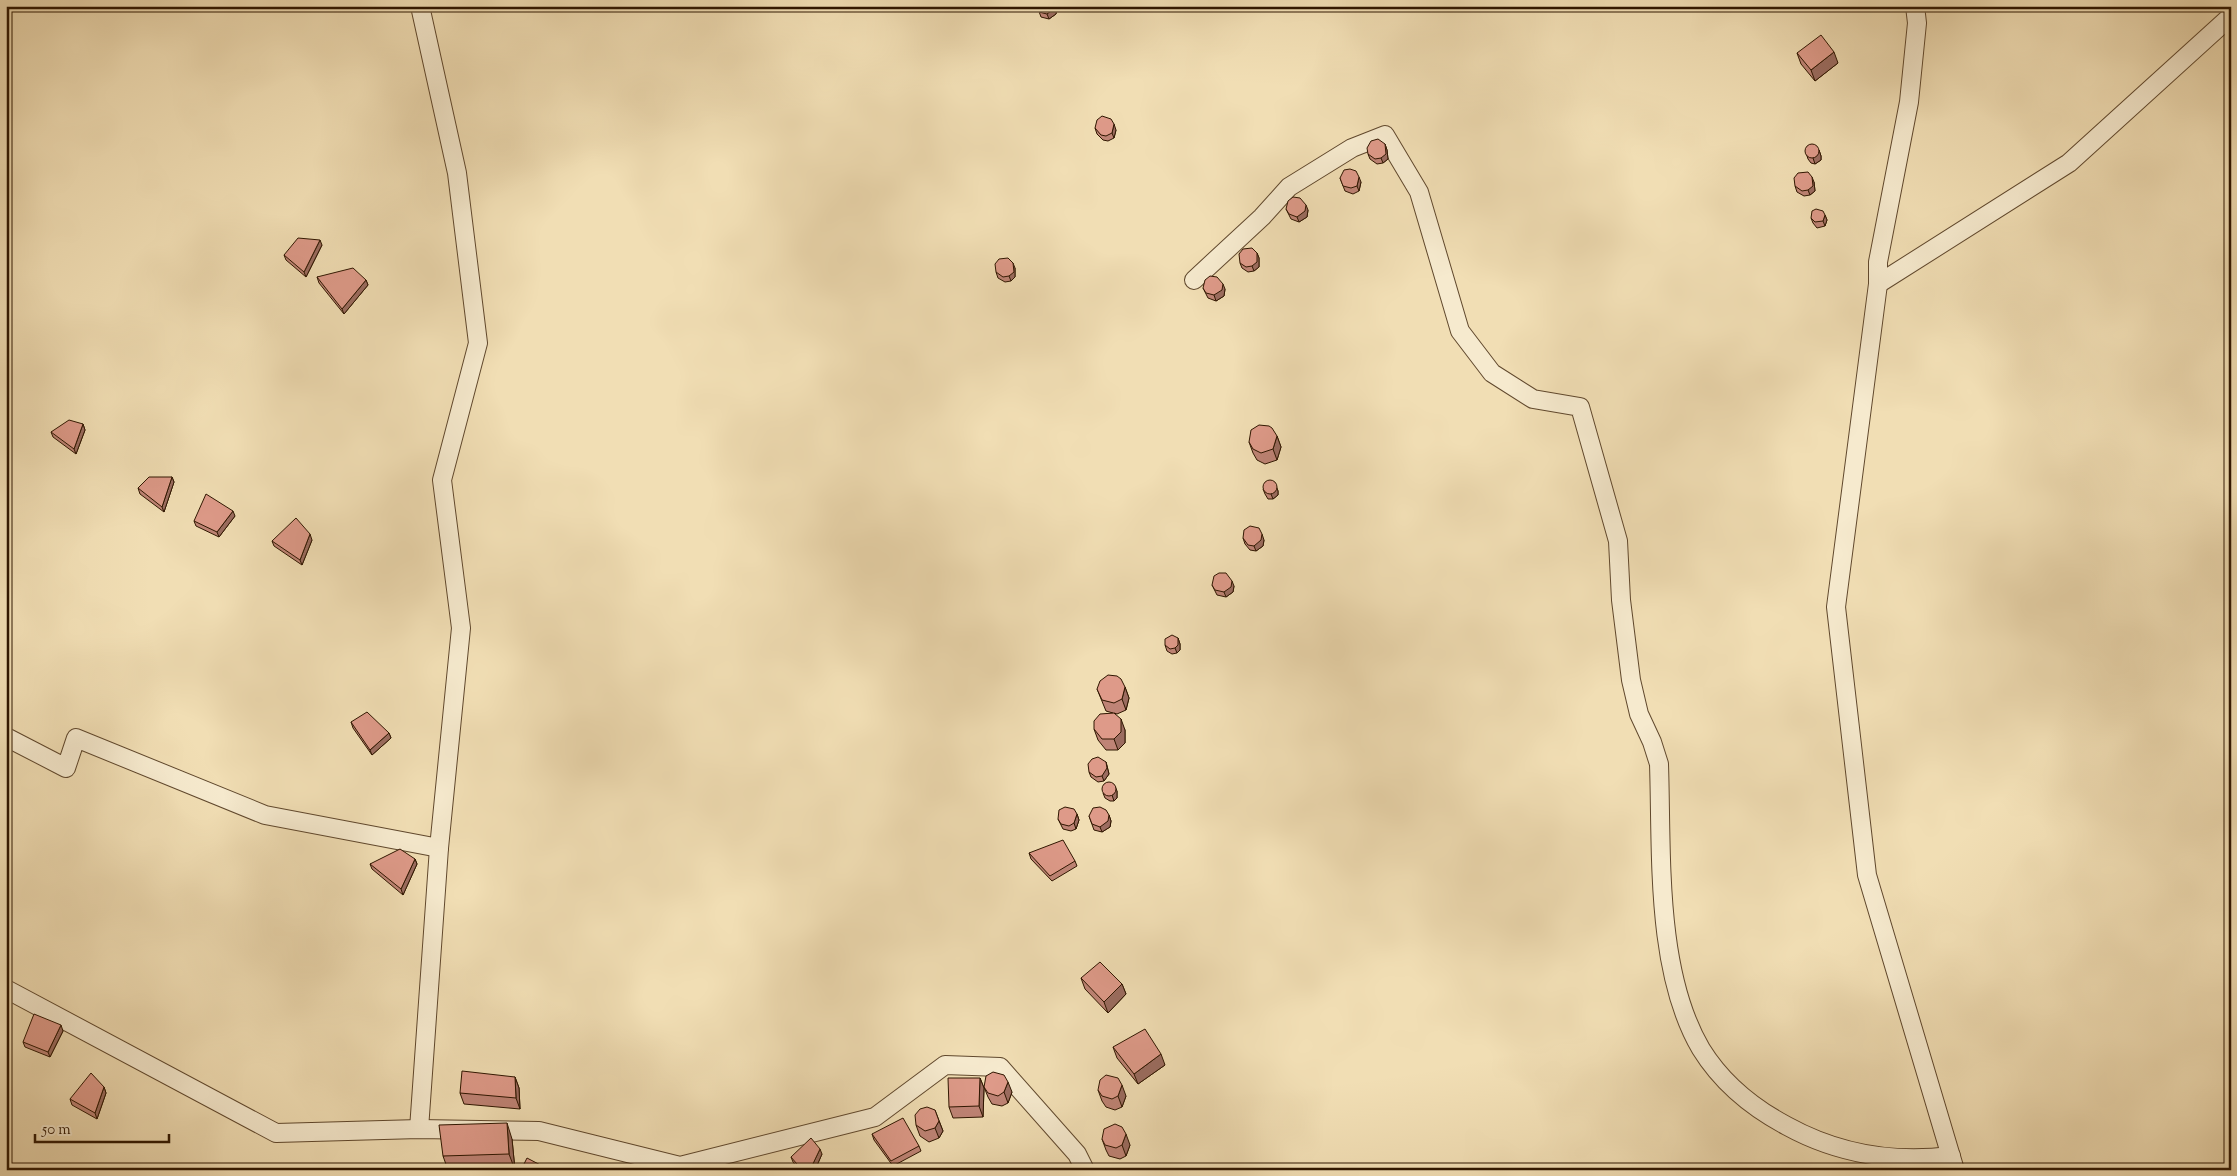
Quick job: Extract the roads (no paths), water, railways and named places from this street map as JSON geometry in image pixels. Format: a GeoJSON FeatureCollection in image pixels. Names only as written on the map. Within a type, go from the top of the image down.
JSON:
{"type":"FeatureCollection","features":[{"type":"Feature","properties":{"kind":"street"},"geometry":{"type":"LineString","coordinates":[[419,1129],[439,848],[461,628],[442,480],[478,343],[457,173],[420,6]]}},
{"type":"Feature","properties":{"kind":"street"},"geometry":{"type":"LineString","coordinates":[[1194,280],[1262,216],[1289,187],[1352,148],[1385,135],[1419,192],[1460,331],[1492,373],[1533,399],[1580,407],[1618,541],[1622,609],[1631,680],[1639,714],[1652,742],[1659,764],[1667,939],[1684,1010],[1701,1049],[1728,1084],[1761,1112],[1798,1132],[1833,1146],[1879,1157],[1953,1163],[1867,874],[1836,607],[1878,284],[1878,262],[1909,102],[1916,23],[1915,6]]}},
{"type":"Feature","properties":{"kind":"street"},"geometry":{"type":"LineString","coordinates":[[1878,284],[2069,163],[2231,16]]}},
{"type":"Feature","properties":{"kind":"street"},"geometry":{"type":"LineString","coordinates":[[6,738],[66,768],[76,738],[265,815],[439,848]]}},
{"type":"Feature","properties":{"kind":"street"},"geometry":{"type":"LineString","coordinates":[[6,989],[276,1134],[419,1129],[539,1131],[680,1166],[875,1117],[945,1065],[1000,1067],[1077,1154],[1085,1170]]}}]}
